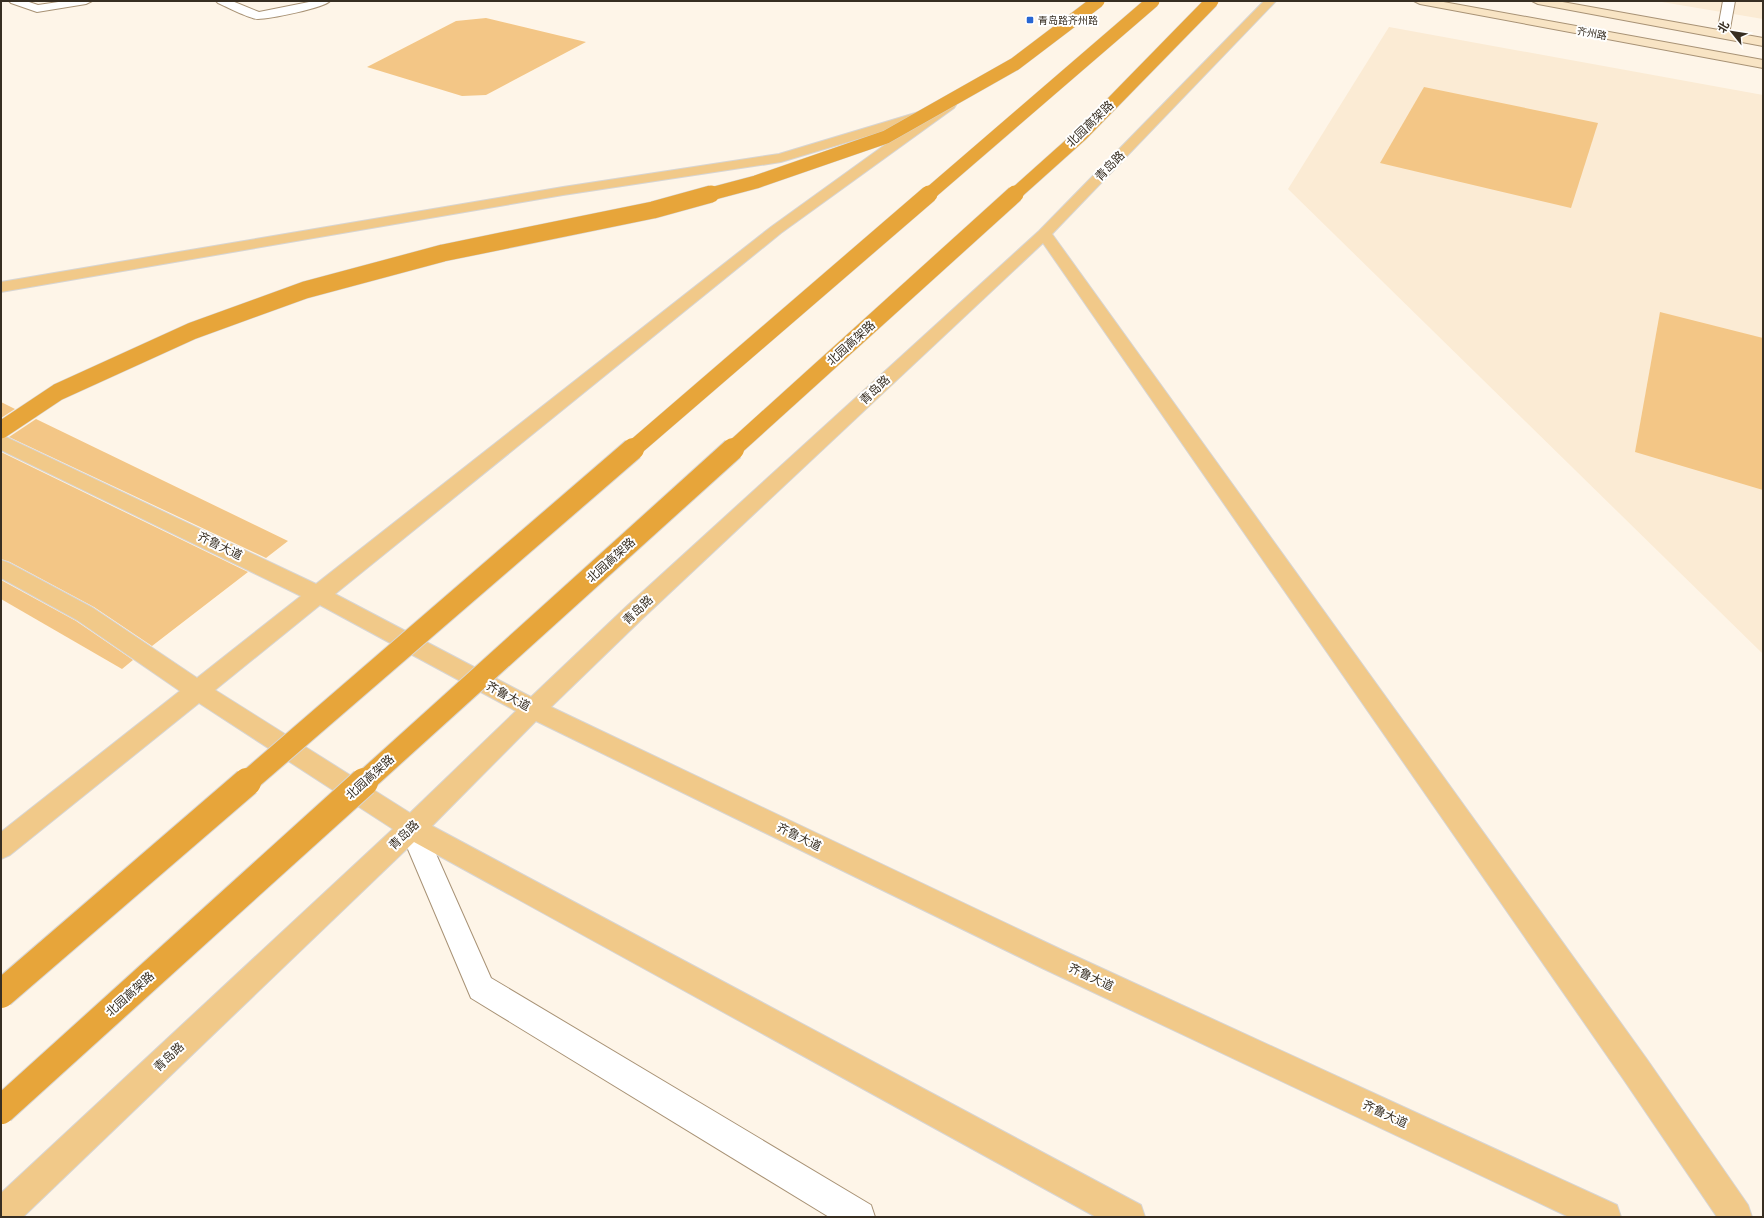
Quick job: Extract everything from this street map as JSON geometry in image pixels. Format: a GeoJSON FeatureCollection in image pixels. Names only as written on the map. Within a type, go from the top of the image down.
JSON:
{"type":"FeatureCollection","features":[{"type":"Feature","properties":{"kind":"highway"},"geometry":{"type":"LineString","coordinates":[[1,430],[58,392],[192,331],[305,290],[444,253],[653,210],[756,182],[886,137],[1015,64],[1098,1]]}},
{"type":"Feature","properties":{"kind":"highway"},"geometry":{"type":"LineString","coordinates":[[1,994],[1153,1]]}},
{"type":"Feature","properties":{"kind":"highway","name":"北园高架路"},"geometry":{"type":"LineString","coordinates":[[1,1110],[1081,135],[1212,1]]}},
{"type":"Feature","properties":{"kind":"main road"},"geometry":{"type":"LineString","coordinates":[[1,847],[776,230],[1091,1]]}},
{"type":"Feature","properties":{"kind":"main road","name":"青岛路"},"geometry":{"type":"LineString","coordinates":[[1,1215],[412,828],[533,709],[1044,234],[1270,1]]}},
{"type":"Feature","properties":{"kind":"main road","name":"齐州路"},"geometry":{"type":"LineString","coordinates":[[1420,1],[1763,64]]}},
{"type":"Feature","properties":{"kind":"main road","name":"齐州路"},"geometry":{"type":"LineString","coordinates":[[1538,1],[1763,42]]}},
{"type":"Feature","properties":{"kind":"main road"},"geometry":{"type":"LineString","coordinates":[[1,287],[540,195],[781,158],[944,109]]}},
{"type":"Feature","properties":{"kind":"main road"},"geometry":{"type":"LineString","coordinates":[[1044,234],[1635,1069],[1736,1217]]}},
{"type":"Feature","properties":{"kind":"main road","name":"齐鲁大道"},"geometry":{"type":"LineString","coordinates":[[1,442],[318,594],[533,709],[1052,959],[1605,1217]]}},
{"type":"Feature","properties":{"kind":"main road"},"geometry":{"type":"LineString","coordinates":[[1,568],[85,614],[197,690],[412,828],[566,913],[1130,1217]]}},
{"type":"Feature","properties":{"kind":"street"},"geometry":{"type":"LineString","coordinates":[[15,1],[37,9],[86,1]]}},
{"type":"Feature","properties":{"kind":"street"},"geometry":{"type":"LineString","coordinates":[[222,1],[258,16],[312,6],[324,1]]}},
{"type":"Feature","properties":{"kind":"street"},"geometry":{"type":"LineString","coordinates":[[1723,34],[1729,1]]}},
{"type":"Feature","properties":{"kind":"street"},"geometry":{"type":"LineString","coordinates":[[412,828],[481,988],[860,1217]]}},
{"type":"Feature","properties":{"kind":"shaded area"},"geometry":{"type":"Polygon","coordinates":[[[1656,1],[1763,1],[1763,19],[1656,1]]]}},
{"type":"Feature","properties":{"kind":"shaded area"},"geometry":{"type":"Polygon","coordinates":[[[1389,27],[1763,95],[1763,654],[1288,189],[1389,27]]]}},
{"type":"Feature","properties":{"kind":"building"},"geometry":{"type":"Polygon","coordinates":[[[486,18],[586,42],[486,95],[462,96],[367,67],[456,21],[486,18]]]}},
{"type":"Feature","properties":{"kind":"building"},"geometry":{"type":"Polygon","coordinates":[[[1424,87],[1598,123],[1571,208],[1380,163],[1424,87]]]}},
{"type":"Feature","properties":{"kind":"building"},"geometry":{"type":"Polygon","coordinates":[[[1660,312],[1763,338],[1763,490],[1635,452],[1660,312]]]}},
{"type":"Feature","properties":{"kind":"building"},"geometry":{"type":"Polygon","coordinates":[[[1,402],[15,409],[1,418],[1,402]]]}},
{"type":"Feature","properties":{"kind":"building"},"geometry":{"type":"Polygon","coordinates":[[[36,419],[288,541],[266,558],[9,437],[36,419]]]}},
{"type":"Feature","properties":{"kind":"building"},"geometry":{"type":"Polygon","coordinates":[[[1,452],[248,572],[152,646],[94,607],[10,562],[1,559],[1,452]]]}},
{"type":"Feature","properties":{"kind":"building"},"geometry":{"type":"Polygon","coordinates":[[[1,580],[76,621],[133,660],[122,669],[1,599],[1,580]]]}},
{"type":"Feature","properties":{"kind":"place","name":"青岛路齐州路"},"geometry":{"type":"Point","coordinates":[1030,20]}}]}
